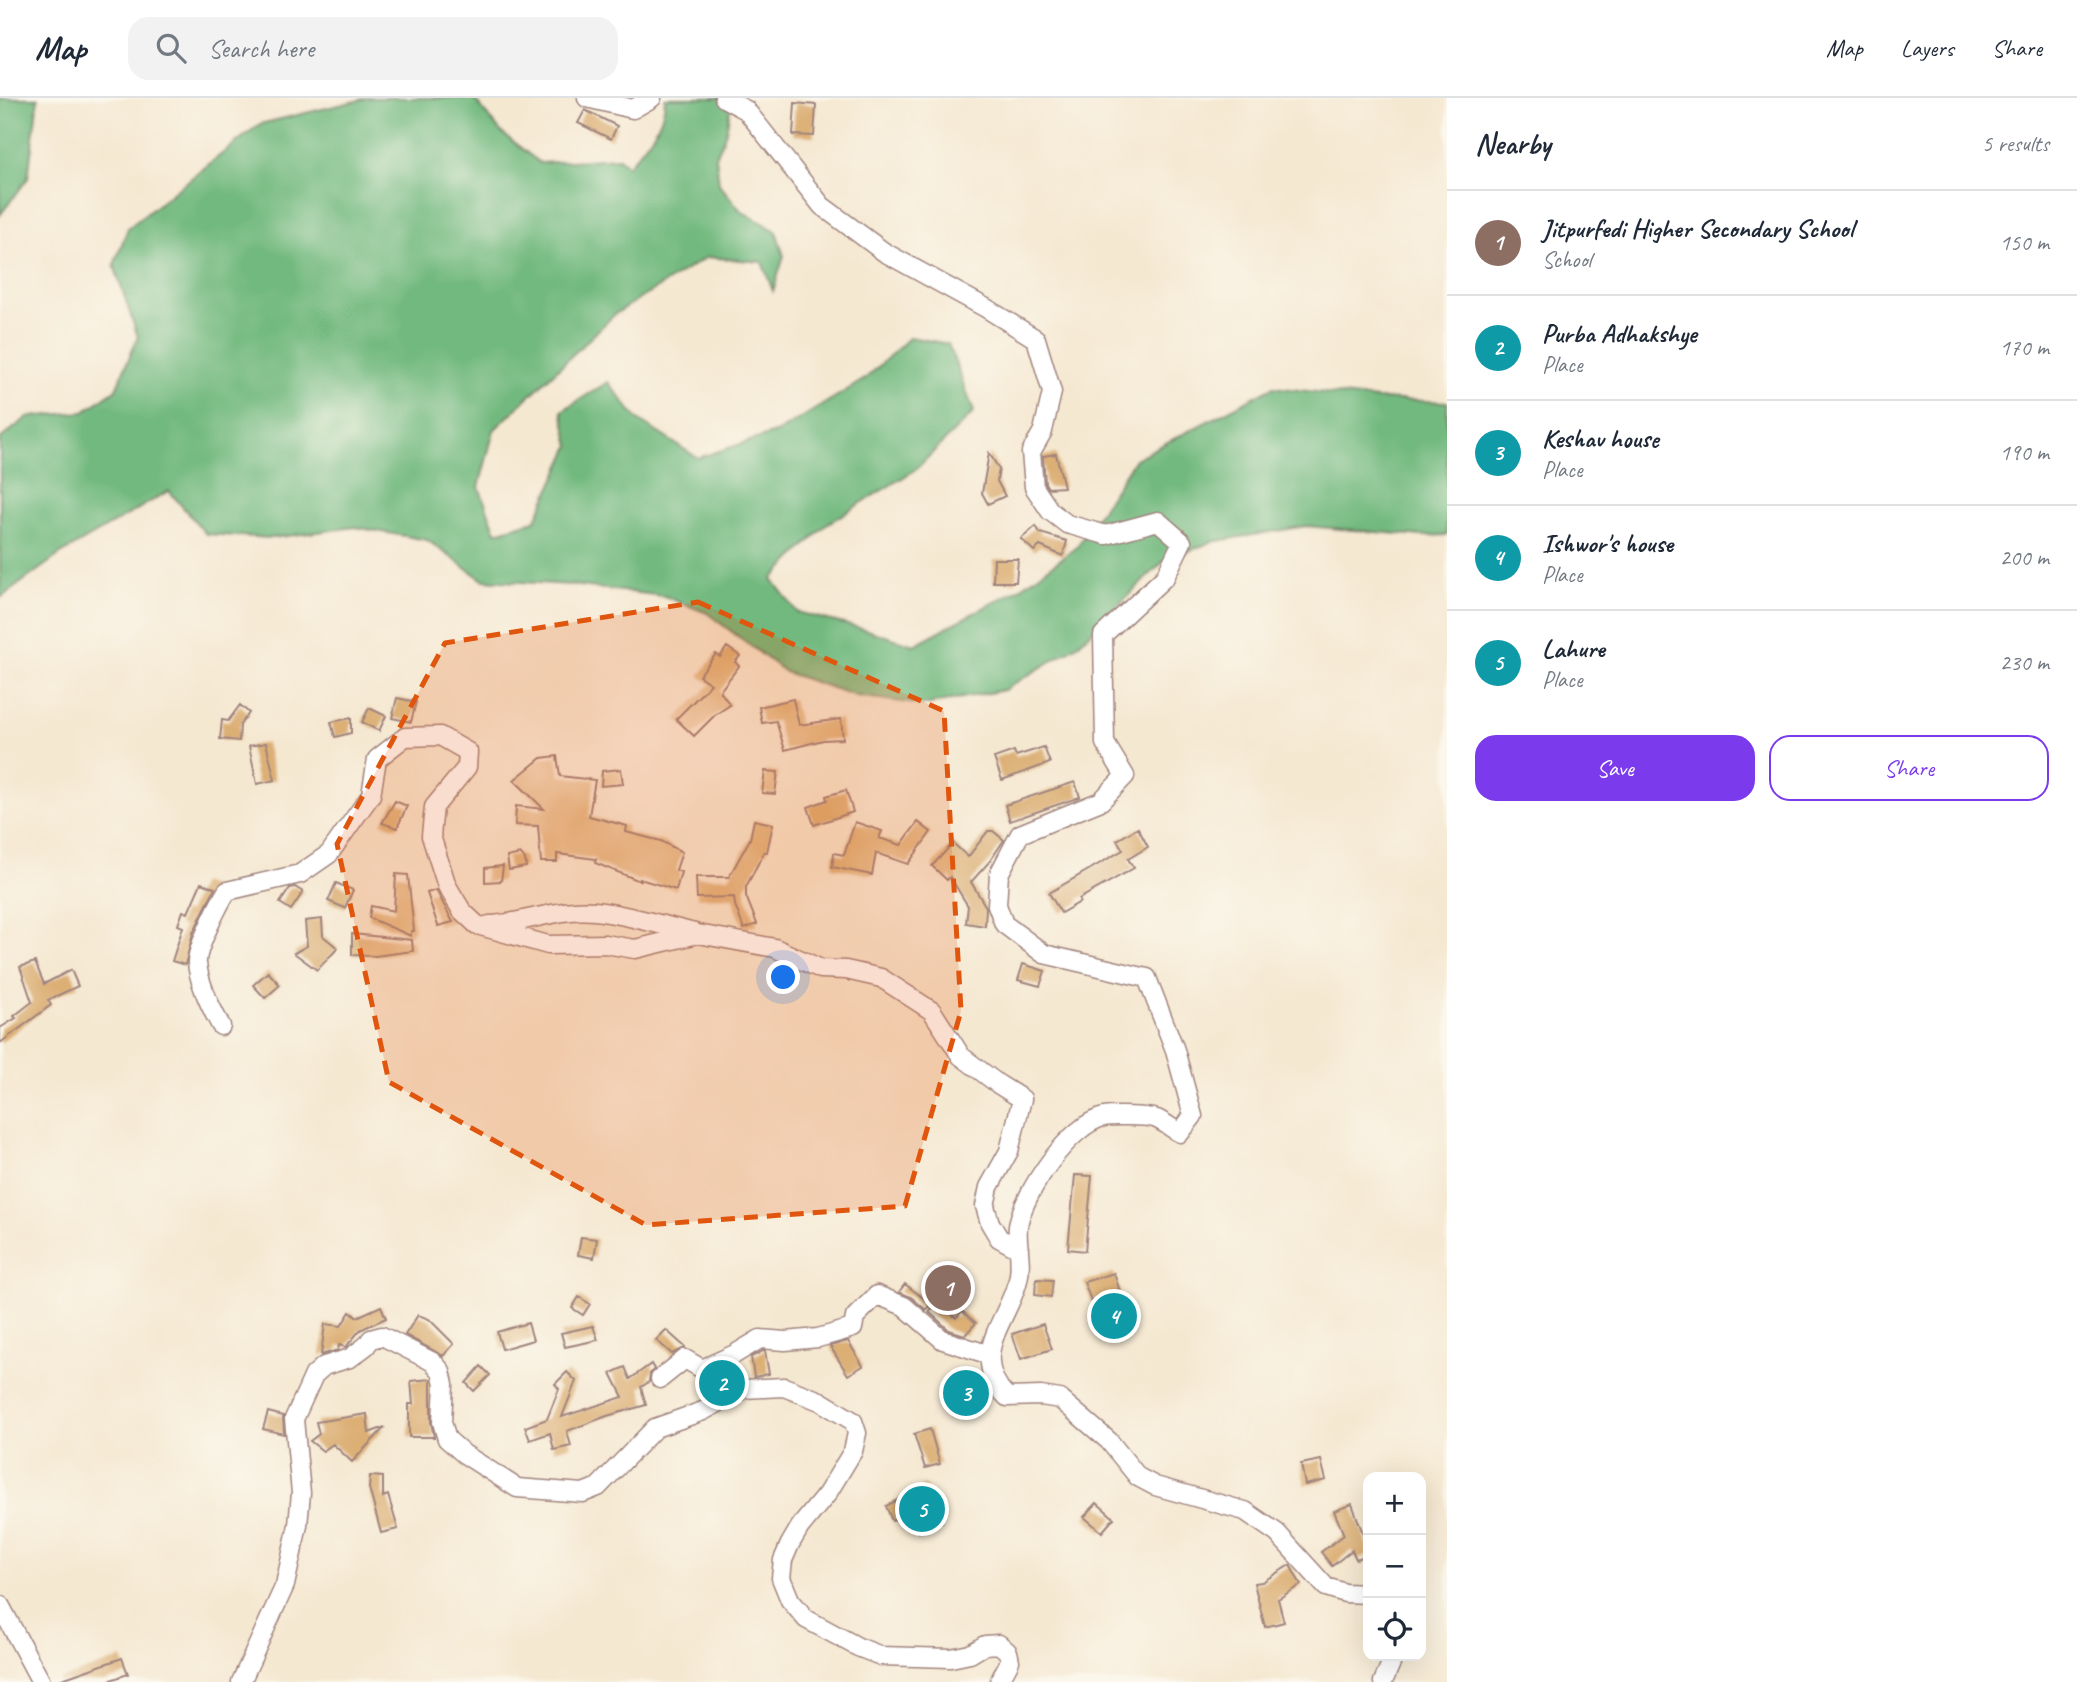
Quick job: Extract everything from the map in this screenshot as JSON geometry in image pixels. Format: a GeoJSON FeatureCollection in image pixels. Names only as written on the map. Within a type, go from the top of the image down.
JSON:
{"type":"FeatureCollection","features":[{"type":"Feature","properties":{"kind":"street"},"geometry":{"type":"LineString","coordinates":[[587,98],[633,109],[652,98]]}},
{"type":"Feature","properties":{"kind":"street"},"geometry":{"type":"LineString","coordinates":[[724,98],[747,110],[822,206],[884,252],[1036,339],[1052,392],[1043,431],[1031,452],[1034,487],[1050,511],[1067,524],[1106,535],[1158,521],[1182,542],[1164,577],[1102,635],[1105,743],[1125,776],[1101,801],[1020,834],[999,874],[997,905],[1004,924],[1044,954],[1147,978],[1175,1050],[1193,1116],[1180,1133],[1155,1118],[1104,1117],[1081,1128],[1045,1167],[1025,1201],[1018,1227],[1021,1261],[1018,1281],[996,1330],[990,1354],[992,1374],[1007,1397],[1041,1396],[1060,1399],[1108,1441],[1138,1477],[1155,1486],[1245,1511],[1277,1533],[1326,1587],[1345,1593],[1363,1594]]}},
{"type":"Feature","properties":{"kind":"street"},"geometry":{"type":"LineString","coordinates":[[221,1026],[202,984],[197,961],[217,907],[227,891],[300,874],[329,854],[371,795],[377,759],[405,737],[440,736],[468,752],[467,767],[434,807],[431,836],[447,886],[461,911],[477,925],[548,945],[605,944],[635,949],[698,934]]}},
{"type":"Feature","properties":{"kind":"street"},"geometry":{"type":"LineString","coordinates":[[477,925],[505,924],[556,912],[594,911],[775,948],[821,969],[846,970],[881,978],[932,1011],[961,1056],[1022,1099],[1009,1151],[989,1187],[985,1206],[990,1223],[999,1238],[1019,1249]]}},
{"type":"Feature","properties":{"kind":"street"},"geometry":{"type":"LineString","coordinates":[[660,1379],[685,1359],[702,1369],[760,1339],[785,1341],[818,1338],[853,1328],[855,1317],[877,1295],[904,1307],[943,1340],[990,1354]]}},
{"type":"Feature","properties":{"kind":"street"},"geometry":{"type":"LineString","coordinates":[[241,1682],[285,1585],[302,1493],[294,1419],[303,1396],[314,1376],[324,1366],[350,1358],[366,1346],[370,1339],[382,1336],[433,1362],[441,1371],[442,1422],[447,1438],[464,1454],[517,1489],[583,1493],[598,1487],[655,1428],[703,1411],[744,1389],[784,1387],[839,1410],[852,1421],[857,1433],[853,1451],[827,1494],[800,1527],[783,1560],[781,1578],[790,1600],[806,1619],[858,1647],[881,1656],[951,1658],[970,1654],[985,1645],[999,1644],[1009,1652],[1010,1661],[999,1682]]}},
{"type":"Feature","properties":{"kind":"street"},"geometry":{"type":"LineString","coordinates":[[0,1605],[41,1682]]}},
{"type":"Feature","properties":{"kind":"street"},"geometry":{"type":"LineString","coordinates":[[1383,1682],[1392,1661]]}},
{"type":"Feature","properties":{"kind":"highlighted area"},"geometry":{"type":"Polygon","coordinates":[[[698,602],[944,711],[961,1011],[905,1206],[646,1225],[389,1082],[337,844],[445,643],[698,602]]]}},
{"type":"Feature","properties":{"kind":"green space"},"geometry":{"type":"Polygon","coordinates":[[[0,98],[38,98],[28,178],[0,215],[0,98]]]}},
{"type":"Feature","properties":{"kind":"green space"},"geometry":{"type":"Polygon","coordinates":[[[368,98],[473,98],[502,133],[540,163],[619,158],[628,166],[658,126],[665,98],[732,98],[726,132],[716,157],[719,184],[741,211],[776,231],[784,256],[773,291],[762,262],[707,257],[615,314],[494,430],[479,487],[496,532],[535,521],[570,446],[562,411],[608,382],[638,420],[698,458],[778,432],[865,379],[910,337],[948,344],[974,412],[915,470],[827,524],[772,579],[797,612],[914,645],[1019,589],[1076,548],[1135,459],[1273,387],[1377,399],[1447,402],[1447,535],[1423,536],[1306,526],[1211,542],[1164,561],[1076,646],[1004,690],[924,705],[856,696],[785,672],[707,613],[664,596],[572,585],[483,580],[427,540],[355,527],[272,538],[206,534],[169,491],[59,555],[0,598],[0,439],[28,417],[84,412],[116,389],[138,337],[114,265],[128,228],[260,124],[368,98]]]}},
{"type":"Feature","properties":{"kind":"building"},"geometry":{"type":"Polygon","coordinates":[[[795,103],[816,105],[814,136],[793,135],[795,103]]]}},
{"type":"Feature","properties":{"kind":"building"},"geometry":{"type":"Polygon","coordinates":[[[585,110],[617,126],[611,139],[578,123],[585,110]]]}},
{"type":"Feature","properties":{"kind":"building"},"geometry":{"type":"Polygon","coordinates":[[[989,453],[999,469],[997,481],[1005,496],[988,504],[982,493],[989,453]]]}},
{"type":"Feature","properties":{"kind":"building"},"geometry":{"type":"Polygon","coordinates":[[[1056,454],[1064,487],[1048,488],[1045,483],[1043,456],[1056,454]]]}},
{"type":"Feature","properties":{"kind":"building"},"geometry":{"type":"Polygon","coordinates":[[[1036,526],[1040,533],[1067,541],[1063,556],[1040,546],[1034,551],[1021,539],[1036,526]]]}},
{"type":"Feature","properties":{"kind":"building"},"geometry":{"type":"Polygon","coordinates":[[[994,559],[1018,559],[1016,582],[993,582],[994,559]]]}},
{"type":"Feature","properties":{"kind":"building"},"geometry":{"type":"Polygon","coordinates":[[[727,647],[740,656],[735,662],[739,666],[720,691],[730,705],[715,715],[694,736],[676,719],[711,684],[699,676],[716,654],[720,657],[727,647]]]}},
{"type":"Feature","properties":{"kind":"building"},"geometry":{"type":"Polygon","coordinates":[[[397,698],[416,702],[411,722],[392,718],[397,698]]]}},
{"type":"Feature","properties":{"kind":"building"},"geometry":{"type":"Polygon","coordinates":[[[793,699],[799,725],[841,719],[843,739],[823,740],[785,750],[776,721],[762,723],[759,707],[793,699]]]}},
{"type":"Feature","properties":{"kind":"building"},"geometry":{"type":"Polygon","coordinates":[[[240,705],[249,713],[240,725],[239,741],[220,739],[222,720],[228,721],[240,705]]]}},
{"type":"Feature","properties":{"kind":"building"},"geometry":{"type":"Polygon","coordinates":[[[369,708],[386,716],[379,731],[362,722],[369,708]]]}},
{"type":"Feature","properties":{"kind":"building"},"geometry":{"type":"Polygon","coordinates":[[[351,718],[351,733],[335,737],[331,722],[351,718]]]}},
{"type":"Feature","properties":{"kind":"building"},"geometry":{"type":"Polygon","coordinates":[[[266,743],[275,780],[257,784],[249,746],[266,743]]]}},
{"type":"Feature","properties":{"kind":"building"},"geometry":{"type":"Polygon","coordinates":[[[1044,747],[1050,763],[1002,780],[994,758],[1014,751],[1016,756],[1044,747]]]}},
{"type":"Feature","properties":{"kind":"building"},"geometry":{"type":"Polygon","coordinates":[[[557,756],[560,776],[595,780],[589,816],[627,826],[626,832],[661,841],[682,852],[676,870],[681,872],[676,890],[640,881],[595,863],[596,859],[557,854],[557,862],[541,862],[538,826],[515,825],[516,806],[544,809],[514,780],[541,758],[557,756]]]}},
{"type":"Feature","properties":{"kind":"building"},"geometry":{"type":"Polygon","coordinates":[[[621,769],[623,784],[601,786],[602,771],[621,769]]]}},
{"type":"Feature","properties":{"kind":"building"},"geometry":{"type":"Polygon","coordinates":[[[765,771],[778,772],[775,794],[762,793],[765,771]]]}},
{"type":"Feature","properties":{"kind":"building"},"geometry":{"type":"Polygon","coordinates":[[[1075,782],[1080,797],[1010,821],[1005,805],[1075,782]]]}},
{"type":"Feature","properties":{"kind":"building"},"geometry":{"type":"Polygon","coordinates":[[[846,790],[853,812],[814,825],[808,807],[827,800],[826,796],[846,790]]]}},
{"type":"Feature","properties":{"kind":"building"},"geometry":{"type":"Polygon","coordinates":[[[395,801],[407,806],[397,828],[382,823],[395,801]]]}},
{"type":"Feature","properties":{"kind":"building"},"geometry":{"type":"Polygon","coordinates":[[[754,820],[773,824],[767,852],[764,852],[746,887],[746,896],[757,924],[744,929],[734,897],[697,898],[696,877],[729,877],[750,839],[754,820]]]}},
{"type":"Feature","properties":{"kind":"building"},"geometry":{"type":"Polygon","coordinates":[[[855,822],[882,831],[879,838],[901,845],[918,822],[931,832],[908,864],[876,853],[872,875],[832,867],[834,853],[844,855],[855,822]]]}},
{"type":"Feature","properties":{"kind":"building"},"geometry":{"type":"Polygon","coordinates":[[[1138,828],[1148,847],[1128,859],[1134,868],[1079,899],[1080,902],[1061,913],[1049,893],[1123,850],[1117,840],[1138,828]]]}},
{"type":"Feature","properties":{"kind":"building"},"geometry":{"type":"Polygon","coordinates":[[[988,831],[993,831],[1004,840],[971,882],[986,907],[985,926],[966,923],[968,906],[950,877],[947,880],[932,866],[953,843],[968,857],[988,831]]]}},
{"type":"Feature","properties":{"kind":"building"},"geometry":{"type":"Polygon","coordinates":[[[520,854],[525,859],[526,867],[509,870],[507,857],[520,854]]]}},
{"type":"Feature","properties":{"kind":"building"},"geometry":{"type":"Polygon","coordinates":[[[503,866],[501,881],[485,882],[485,868],[503,866]]]}},
{"type":"Feature","properties":{"kind":"building"},"geometry":{"type":"Polygon","coordinates":[[[396,874],[408,875],[414,931],[411,931],[411,936],[369,918],[371,906],[394,911],[396,874]]]}},
{"type":"Feature","properties":{"kind":"building"},"geometry":{"type":"Polygon","coordinates":[[[201,883],[215,888],[193,933],[185,965],[172,961],[183,927],[178,925],[183,911],[188,913],[201,883]]]}},
{"type":"Feature","properties":{"kind":"building"},"geometry":{"type":"Polygon","coordinates":[[[336,883],[353,890],[345,908],[328,901],[336,883]]]}},
{"type":"Feature","properties":{"kind":"building"},"geometry":{"type":"Polygon","coordinates":[[[295,887],[303,892],[291,910],[280,903],[290,888],[295,887]]]}},
{"type":"Feature","properties":{"kind":"building"},"geometry":{"type":"Polygon","coordinates":[[[436,890],[453,922],[438,926],[427,893],[436,890]]]}},
{"type":"Feature","properties":{"kind":"building"},"geometry":{"type":"Polygon","coordinates":[[[322,919],[323,936],[338,948],[317,970],[294,953],[307,946],[305,921],[322,919]]]}},
{"type":"Feature","properties":{"kind":"building"},"geometry":{"type":"Polygon","coordinates":[[[352,934],[412,940],[413,951],[375,956],[352,955],[352,934]]]}},
{"type":"Feature","properties":{"kind":"building"},"geometry":{"type":"Polygon","coordinates":[[[35,962],[44,984],[71,970],[78,986],[48,1000],[51,1005],[0,1043],[0,1028],[16,1018],[14,1016],[32,1002],[20,967],[35,962]]]}},
{"type":"Feature","properties":{"kind":"building"},"geometry":{"type":"Polygon","coordinates":[[[1023,964],[1045,971],[1040,986],[1018,980],[1023,964]]]}},
{"type":"Feature","properties":{"kind":"building"},"geometry":{"type":"Polygon","coordinates":[[[268,972],[280,985],[265,998],[253,985],[268,972]]]}},
{"type":"Feature","properties":{"kind":"building"},"geometry":{"type":"Polygon","coordinates":[[[1075,1175],[1092,1176],[1085,1251],[1068,1249],[1075,1175]]]}},
{"type":"Feature","properties":{"kind":"building"},"geometry":{"type":"Polygon","coordinates":[[[581,1237],[597,1239],[594,1258],[578,1255],[581,1237]]]}},
{"type":"Feature","properties":{"kind":"building"},"geometry":{"type":"Polygon","coordinates":[[[1114,1273],[1124,1298],[1127,1332],[1103,1334],[1101,1304],[1106,1302],[1100,1301],[1100,1298],[1091,1301],[1084,1282],[1114,1273]]]}},
{"type":"Feature","properties":{"kind":"building"},"geometry":{"type":"Polygon","coordinates":[[[1036,1279],[1053,1280],[1051,1297],[1035,1295],[1036,1279]]]}},
{"type":"Feature","properties":{"kind":"building"},"geometry":{"type":"Polygon","coordinates":[[[905,1284],[931,1304],[926,1310],[911,1297],[899,1292],[905,1284]]]}},
{"type":"Feature","properties":{"kind":"building"},"geometry":{"type":"Polygon","coordinates":[[[579,1297],[590,1304],[583,1315],[572,1308],[579,1297]]]}},
{"type":"Feature","properties":{"kind":"building"},"geometry":{"type":"Polygon","coordinates":[[[937,1302],[956,1318],[962,1311],[976,1323],[965,1335],[949,1330],[929,1312],[937,1302]]]}},
{"type":"Feature","properties":{"kind":"building"},"geometry":{"type":"Polygon","coordinates":[[[381,1306],[386,1318],[360,1330],[346,1347],[339,1345],[338,1350],[321,1355],[325,1324],[341,1326],[350,1312],[357,1317],[381,1306]]]}},
{"type":"Feature","properties":{"kind":"building"},"geometry":{"type":"Polygon","coordinates":[[[418,1315],[429,1319],[454,1344],[443,1356],[405,1335],[418,1315]]]}},
{"type":"Feature","properties":{"kind":"building"},"geometry":{"type":"Polygon","coordinates":[[[528,1323],[533,1340],[502,1349],[497,1332],[528,1323]]]}},
{"type":"Feature","properties":{"kind":"building"},"geometry":{"type":"Polygon","coordinates":[[[1043,1324],[1052,1349],[1021,1359],[1012,1334],[1043,1324]]]}},
{"type":"Feature","properties":{"kind":"building"},"geometry":{"type":"Polygon","coordinates":[[[593,1326],[598,1340],[565,1347],[561,1333],[593,1326]]]}},
{"type":"Feature","properties":{"kind":"building"},"geometry":{"type":"Polygon","coordinates":[[[666,1330],[685,1348],[672,1354],[656,1340],[666,1330]]]}},
{"type":"Feature","properties":{"kind":"building"},"geometry":{"type":"Polygon","coordinates":[[[848,1341],[863,1366],[848,1375],[830,1346],[848,1341]]]}},
{"type":"Feature","properties":{"kind":"building"},"geometry":{"type":"Polygon","coordinates":[[[763,1351],[769,1374],[754,1377],[751,1357],[763,1351]]]}},
{"type":"Feature","properties":{"kind":"building"},"geometry":{"type":"Polygon","coordinates":[[[651,1364],[654,1369],[649,1382],[641,1387],[646,1405],[567,1431],[571,1446],[554,1450],[550,1433],[530,1440],[525,1427],[547,1419],[559,1389],[555,1384],[567,1372],[576,1381],[562,1417],[623,1397],[611,1373],[625,1367],[630,1379],[651,1364]]]}},
{"type":"Feature","properties":{"kind":"building"},"geometry":{"type":"Polygon","coordinates":[[[481,1366],[490,1375],[474,1391],[466,1383],[481,1366]]]}},
{"type":"Feature","properties":{"kind":"building"},"geometry":{"type":"Polygon","coordinates":[[[728,1373],[733,1382],[714,1392],[709,1383],[728,1373]]]}},
{"type":"Feature","properties":{"kind":"building"},"geometry":{"type":"Polygon","coordinates":[[[976,1376],[979,1409],[956,1411],[953,1378],[976,1376]]]}},
{"type":"Feature","properties":{"kind":"building"},"geometry":{"type":"Polygon","coordinates":[[[431,1379],[431,1422],[434,1437],[409,1437],[409,1404],[413,1404],[411,1381],[431,1379]]]}},
{"type":"Feature","properties":{"kind":"building"},"geometry":{"type":"Polygon","coordinates":[[[268,1412],[283,1416],[284,1434],[263,1429],[268,1412]]]}},
{"type":"Feature","properties":{"kind":"building"},"geometry":{"type":"Polygon","coordinates":[[[367,1414],[369,1433],[385,1427],[352,1462],[333,1444],[323,1451],[310,1441],[319,1434],[316,1422],[367,1414]]]}},
{"type":"Feature","properties":{"kind":"building"},"geometry":{"type":"Polygon","coordinates":[[[930,1429],[940,1464],[925,1468],[914,1434],[930,1429]]]}},
{"type":"Feature","properties":{"kind":"building"},"geometry":{"type":"Polygon","coordinates":[[[1321,1460],[1326,1480],[1305,1485],[1301,1464],[1321,1460]]]}},
{"type":"Feature","properties":{"kind":"building"},"geometry":{"type":"Polygon","coordinates":[[[370,1476],[383,1477],[383,1497],[388,1495],[398,1529],[381,1533],[369,1488],[370,1476]]]}},
{"type":"Feature","properties":{"kind":"building"},"geometry":{"type":"Polygon","coordinates":[[[925,1485],[942,1522],[919,1532],[910,1513],[892,1521],[886,1506],[925,1485]]]}},
{"type":"Feature","properties":{"kind":"building"},"geometry":{"type":"Polygon","coordinates":[[[1097,1503],[1114,1518],[1102,1532],[1084,1517],[1097,1503]]]}},
{"type":"Feature","properties":{"kind":"building"},"geometry":{"type":"Polygon","coordinates":[[[1352,1504],[1363,1534],[1363,1557],[1356,1559],[1352,1550],[1332,1566],[1321,1552],[1344,1535],[1334,1511],[1352,1504]]]}},
{"type":"Feature","properties":{"kind":"building"},"geometry":{"type":"Polygon","coordinates":[[[1290,1565],[1301,1585],[1278,1599],[1284,1622],[1265,1627],[1254,1583],[1262,1582],[1290,1565]]]}},
{"type":"Feature","properties":{"kind":"building"},"geometry":{"type":"Polygon","coordinates":[[[122,1658],[128,1674],[105,1682],[59,1682],[59,1680],[122,1658]]]}},
{"type":"Feature","properties":{"kind":"place","name":"Jitpurfedi Higher Secondary School"},"geometry":{"type":"Point","coordinates":[948,1288]}},
{"type":"Feature","properties":{"kind":"place","name":"Ishwor's house"},"geometry":{"type":"Point","coordinates":[1114,1316]}},
{"type":"Feature","properties":{"kind":"place","name":"Purba Adhakshye"},"geometry":{"type":"Point","coordinates":[722,1383]}},
{"type":"Feature","properties":{"kind":"place","name":"Keshav house"},"geometry":{"type":"Point","coordinates":[966,1393]}},
{"type":"Feature","properties":{"kind":"place","name":"Lahure"},"geometry":{"type":"Point","coordinates":[922,1509]}}]}
